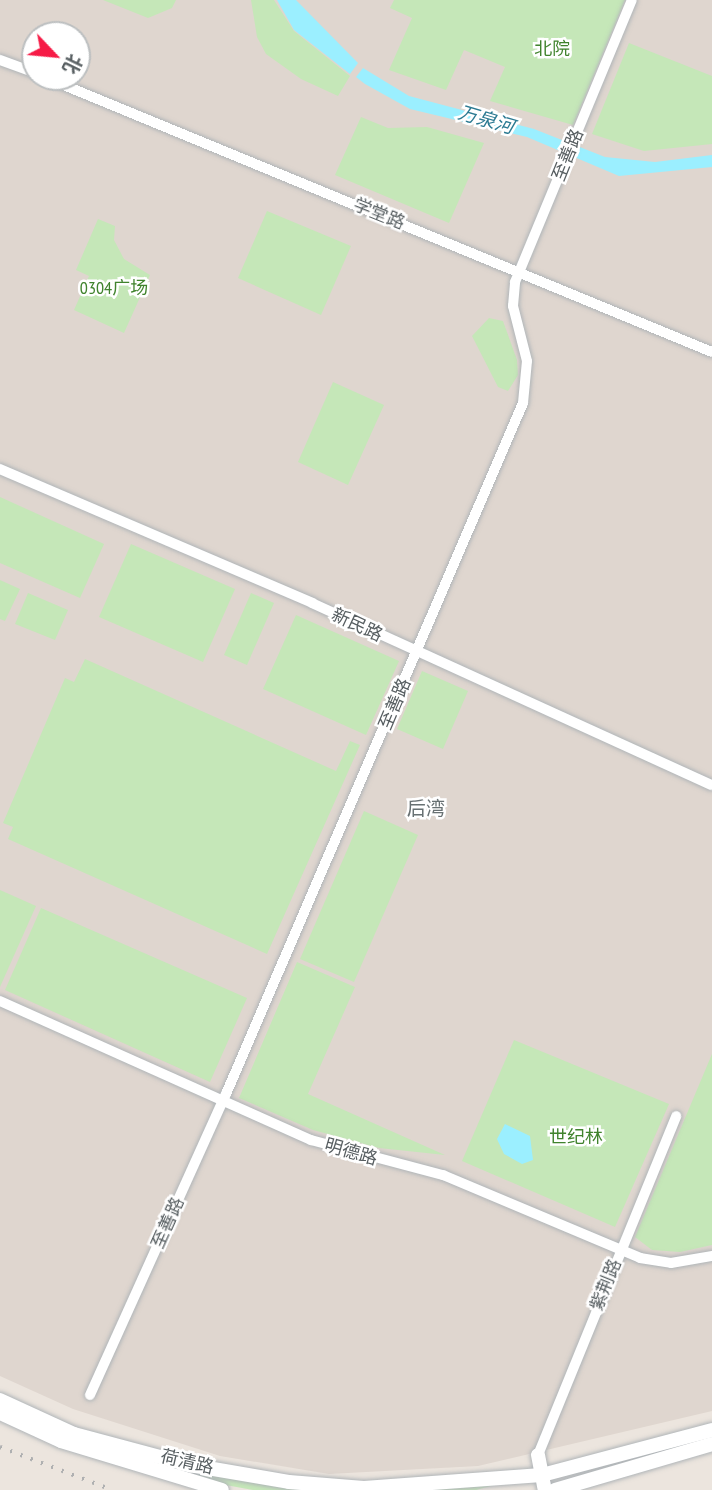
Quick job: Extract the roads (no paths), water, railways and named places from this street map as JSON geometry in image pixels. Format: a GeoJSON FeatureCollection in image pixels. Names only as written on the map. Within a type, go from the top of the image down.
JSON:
{"type":"FeatureCollection","features":[{"type":"Feature","properties":{"kind":"main road","name":"荷清路"},"geometry":{"type":"LineString","coordinates":[[0,1400],[74,1434],[190,1465],[289,1482],[365,1488],[543,1483],[712,1430]]}},
{"type":"Feature","properties":{"kind":"main road","name":"荷清路"},"geometry":{"type":"LineString","coordinates":[[0,1413],[61,1441],[222,1490]]}},
{"type":"Feature","properties":{"kind":"main road"},"geometry":{"type":"LineString","coordinates":[[555,1490],[712,1444]]}},
{"type":"Feature","properties":{"kind":"main road"},"geometry":{"type":"LineString","coordinates":[[538,1455],[543,1483]]}},
{"type":"Feature","properties":{"kind":"street","name":"至善路"},"geometry":{"type":"LineString","coordinates":[[90,1395],[224,1099],[523,403],[527,361],[513,306],[519,271],[632,0]]}},
{"type":"Feature","properties":{"kind":"street"},"geometry":{"type":"LineString","coordinates":[[0,60],[21,68]]}},
{"type":"Feature","properties":{"kind":"street","name":"学堂路"},"geometry":{"type":"LineString","coordinates":[[78,91],[712,352]]}},
{"type":"Feature","properties":{"kind":"street","name":"新民路"},"geometry":{"type":"LineString","coordinates":[[0,469],[418,652],[712,785]]}},
{"type":"Feature","properties":{"kind":"street","name":"明德路"},"geometry":{"type":"LineString","coordinates":[[0,1001],[311,1140],[443,1175],[620,1251],[659,1262],[712,1256]]}},
{"type":"Feature","properties":{"kind":"street","name":"紫荆路"},"geometry":{"type":"LineString","coordinates":[[538,1455],[676,1116]]}},
{"type":"Feature","properties":{"kind":"water"},"geometry":{"type":"Polygon","coordinates":[[[277,0],[296,0],[358,63],[350,74],[294,30],[277,0]]]}},
{"type":"Feature","properties":{"kind":"water","name":"万泉河"},"geometry":{"type":"Polygon","coordinates":[[[363,68],[409,96],[534,129],[605,157],[655,162],[712,155],[712,167],[619,176],[527,137],[410,109],[356,77],[363,68]]]}},
{"type":"Feature","properties":{"kind":"water"},"geometry":{"type":"Polygon","coordinates":[[[505,1124],[530,1136],[533,1160],[522,1164],[504,1154],[497,1139],[505,1124]]]}},
{"type":"Feature","properties":{"kind":"railway"},"geometry":{"type":"LineString","coordinates":[[0,1447],[112,1490]]}},
{"type":"Feature","properties":{"kind":"district","name":"后湾"},"geometry":{"type":"Point","coordinates":[426,809]}},
{"type":"Feature","properties":{"kind":"park label","name":"北院"},"geometry":{"type":"Point","coordinates":[552,49]}},
{"type":"Feature","properties":{"kind":"park label","name":"0304广场"},"geometry":{"type":"Point","coordinates":[114,288]}},
{"type":"Feature","properties":{"kind":"park label","name":"世纪林"},"geometry":{"type":"Point","coordinates":[576,1137]}}]}
